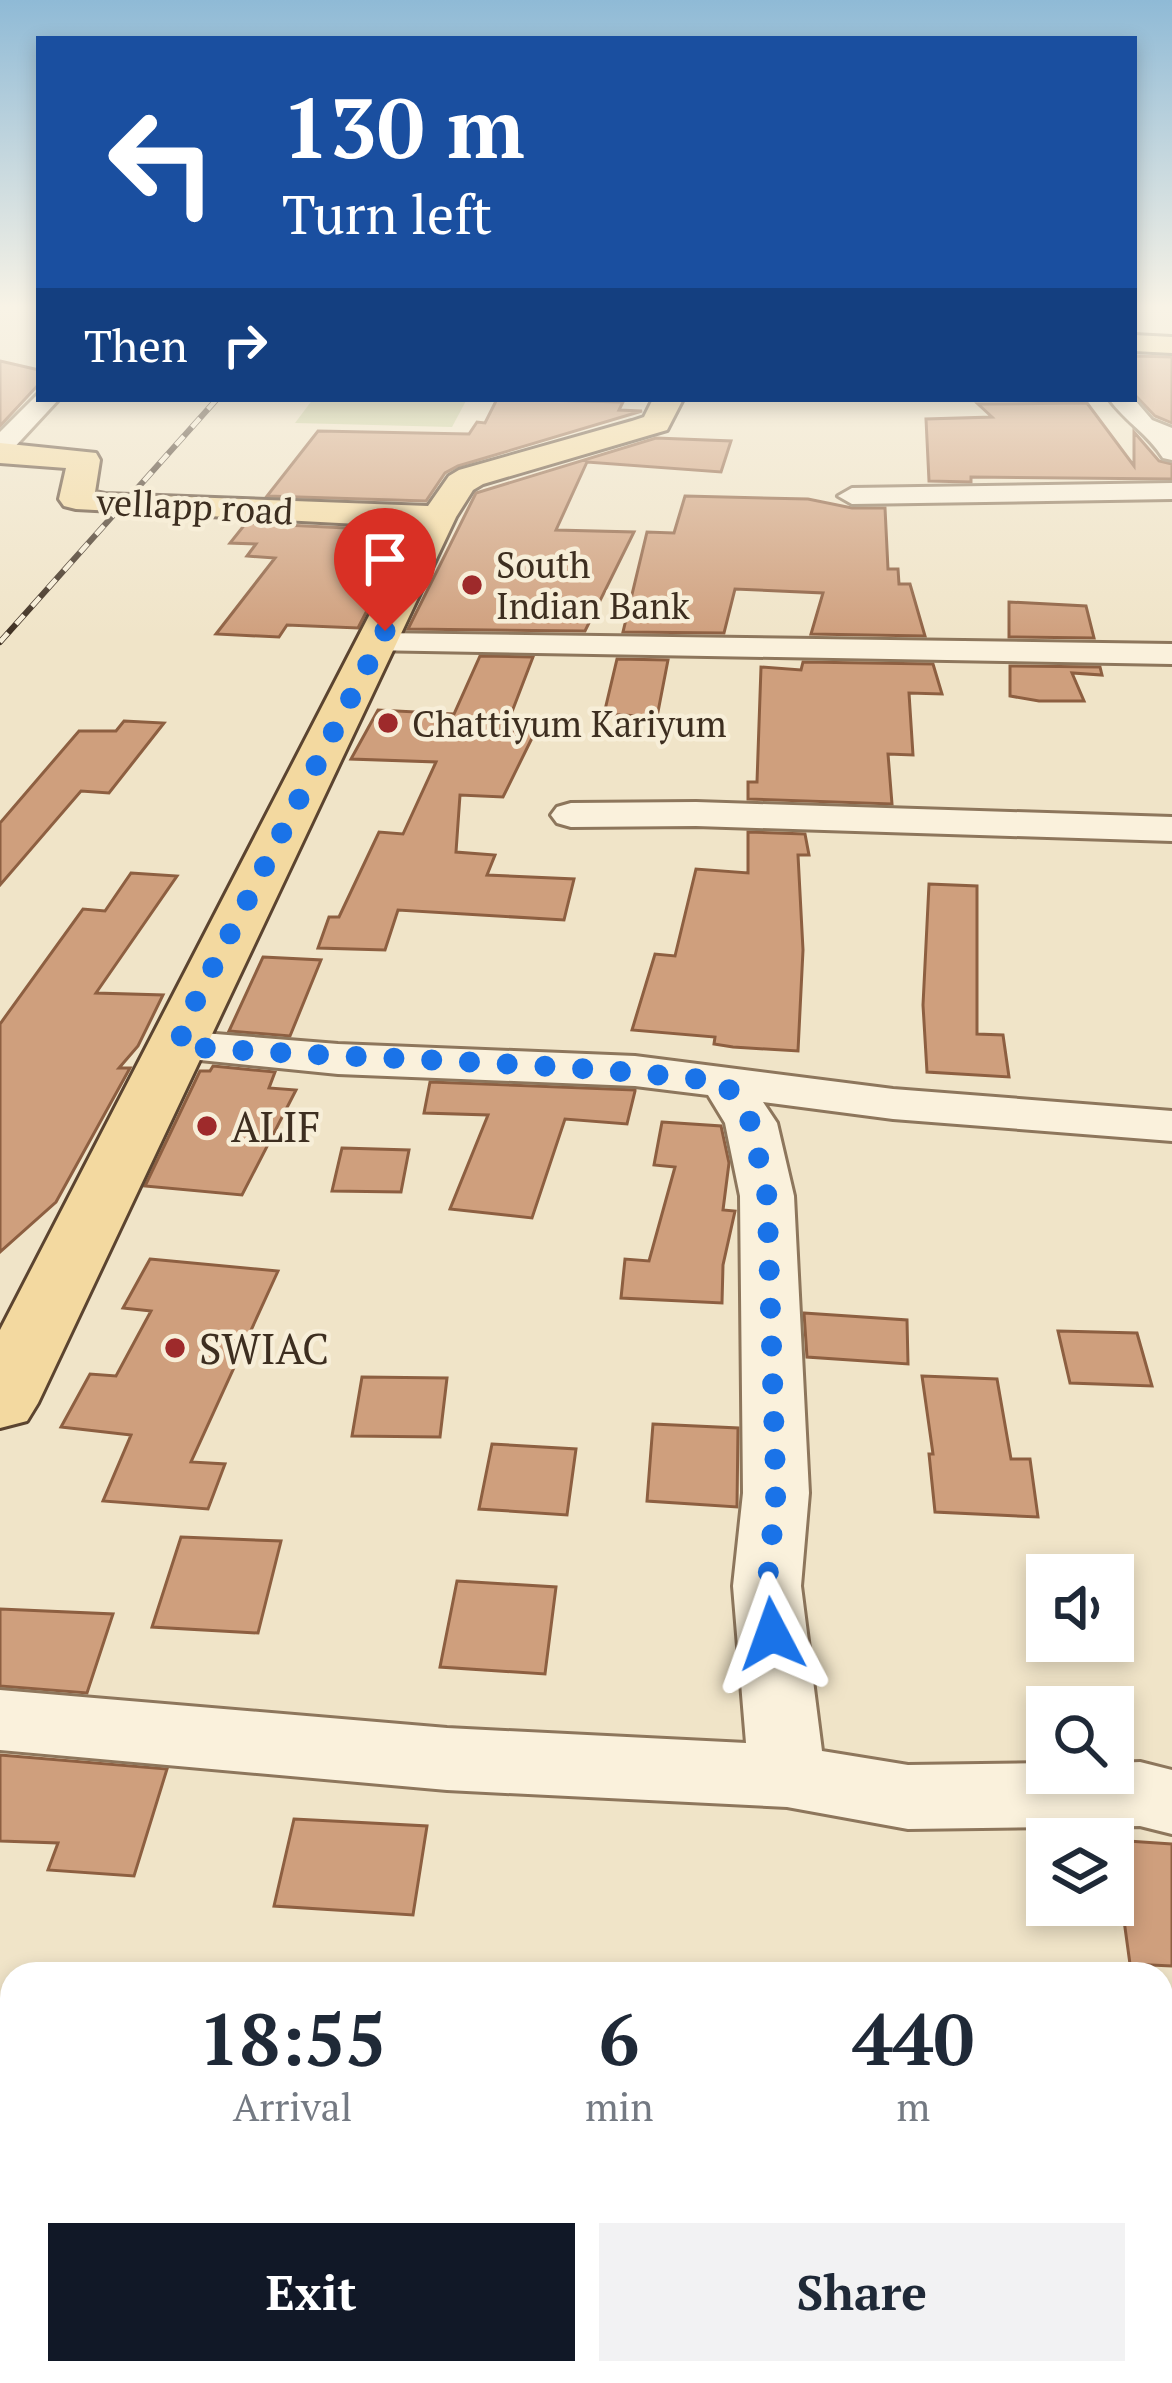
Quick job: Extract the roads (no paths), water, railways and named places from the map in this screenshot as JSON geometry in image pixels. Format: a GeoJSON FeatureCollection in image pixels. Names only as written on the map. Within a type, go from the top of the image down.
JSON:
{"type":"FeatureCollection","features":[{"type":"Feature","properties":{"kind":"main road"},"geometry":{"type":"LineString","coordinates":[[0,1403],[438,517],[461,483],[471,477],[643,428],[659,416]]}},
{"type":"Feature","properties":{"kind":"main road","name":"vellapp road"},"geometry":{"type":"LineString","coordinates":[[0,450],[84,460],[76,499],[105,504],[438,517]]}},
{"type":"Feature","properties":{"kind":"street"},"geometry":{"type":"LineString","coordinates":[[0,450],[30,416]]}},
{"type":"Feature","properties":{"kind":"street"},"geometry":{"type":"LineString","coordinates":[[1135,416],[1142,425],[1164,434],[1172,452]]}},
{"type":"Feature","properties":{"kind":"street"},"geometry":{"type":"LineString","coordinates":[[852,496],[1172,491]]}},
{"type":"Feature","properties":{"kind":"street"},"geometry":{"type":"LineString","coordinates":[[379,643],[1172,655]]}},
{"type":"Feature","properties":{"kind":"street"},"geometry":{"type":"LineString","coordinates":[[571,814],[1172,829]]}},
{"type":"Feature","properties":{"kind":"street"},"geometry":{"type":"LineString","coordinates":[[178,1046],[338,1059],[527,1063],[893,1104],[1172,1126]]}},
{"type":"Feature","properties":{"kind":"street"},"geometry":{"type":"LineString","coordinates":[[724,1082],[751,1123],[767,1196],[776,1493],[767,1586],[788,1776]]}},
{"type":"Feature","properties":{"kind":"street"},"geometry":{"type":"LineString","coordinates":[[0,1720],[447,1759],[788,1776],[908,1797],[1140,1795],[1172,1802]]}},
{"type":"Feature","properties":{"kind":"railway"},"geometry":{"type":"LineString","coordinates":[[0,642],[202,416]]}},
{"type":"Feature","properties":{"kind":"place","name":"South Indian Bank"},"geometry":{"type":"Point","coordinates":[472,585]}},
{"type":"Feature","properties":{"kind":"place","name":"Chattiyum Kariyum"},"geometry":{"type":"Point","coordinates":[388,723]}},
{"type":"Feature","properties":{"kind":"place","name":"ALIF"},"geometry":{"type":"Point","coordinates":[207,1126]}},
{"type":"Feature","properties":{"kind":"place","name":"SWIAC"},"geometry":{"type":"Point","coordinates":[175,1348]}}]}
